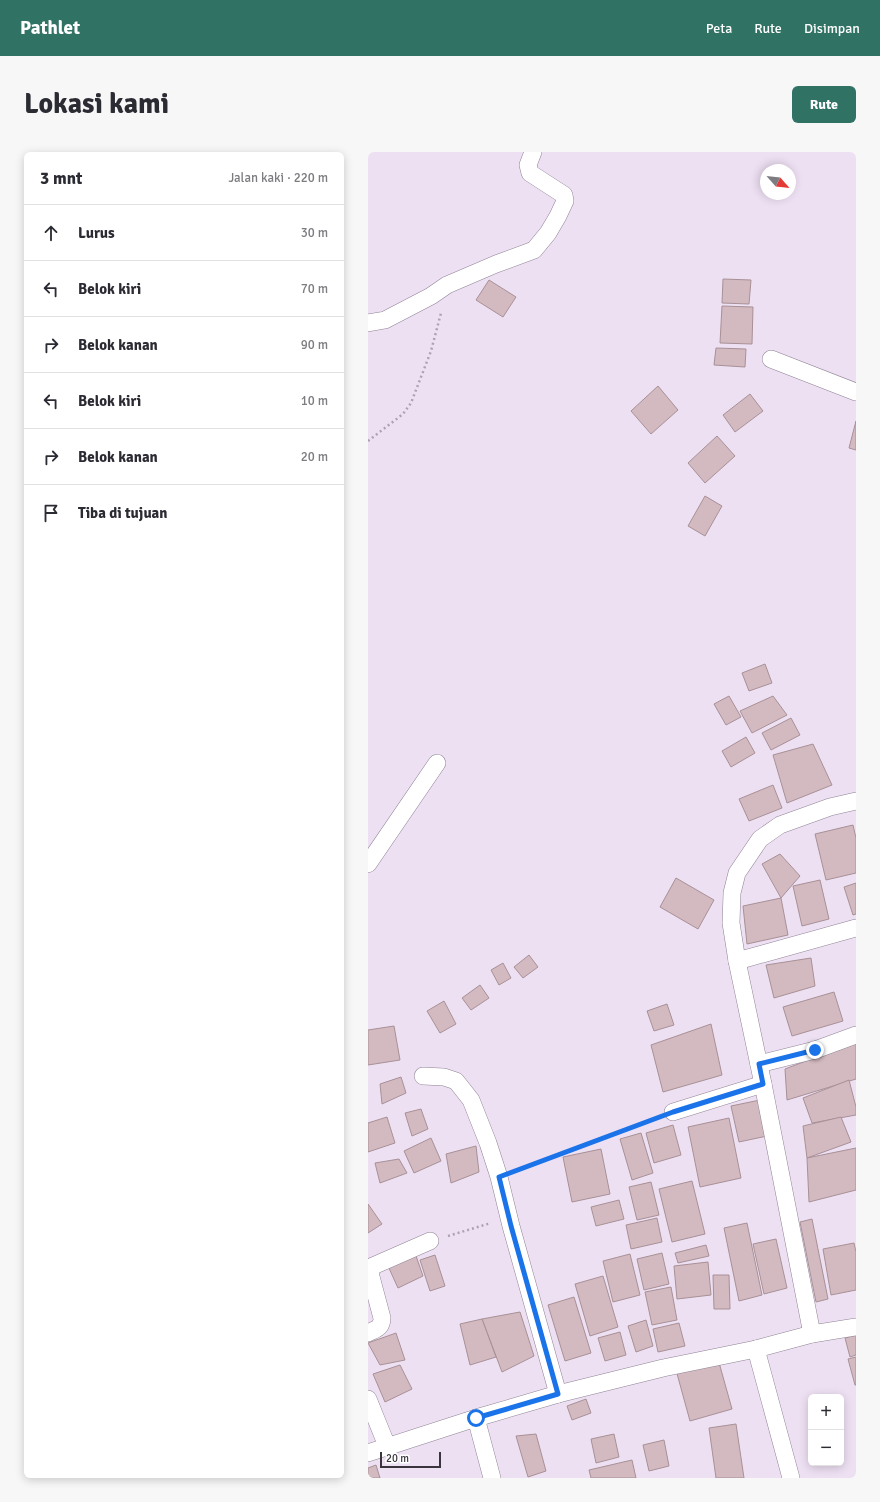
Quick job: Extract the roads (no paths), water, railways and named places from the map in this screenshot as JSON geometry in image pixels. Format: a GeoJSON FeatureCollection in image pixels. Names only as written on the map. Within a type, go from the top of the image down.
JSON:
{"type":"FeatureCollection","features":[{"type":"Feature","properties":{"kind":"street"},"geometry":{"type":"LineString","coordinates":[[368,323],[385,320],[431,296],[447,285],[534,250],[548,233],[565,201],[564,195],[530,173],[528,165],[533,152]]}},
{"type":"Feature","properties":{"kind":"street"},"geometry":{"type":"LineString","coordinates":[[771,359],[856,392]]}},
{"type":"Feature","properties":{"kind":"street"},"geometry":{"type":"LineString","coordinates":[[368,864],[437,763]]}},
{"type":"Feature","properties":{"kind":"street"},"geometry":{"type":"LineString","coordinates":[[812,1334],[759,1064],[737,961],[731,923],[732,893],[738,873],[760,839],[780,825],[830,807],[856,802]]}},
{"type":"Feature","properties":{"kind":"street"},"geometry":{"type":"LineString","coordinates":[[737,961],[856,928]]}},
{"type":"Feature","properties":{"kind":"street"},"geometry":{"type":"LineString","coordinates":[[759,1064],[815,1050],[856,1035]]}},
{"type":"Feature","properties":{"kind":"street"},"geometry":{"type":"LineString","coordinates":[[423,1076],[444,1076],[456,1081],[471,1100],[488,1143],[499,1177],[558,1394]]}},
{"type":"Feature","properties":{"kind":"street"},"geometry":{"type":"LineString","coordinates":[[673,1112],[763,1084]]}},
{"type":"Feature","properties":{"kind":"street"},"geometry":{"type":"LineString","coordinates":[[368,1333],[379,1328],[382,1324],[382,1318],[370,1273],[373,1266],[430,1241]]}},
{"type":"Feature","properties":{"kind":"street"},"geometry":{"type":"LineString","coordinates":[[368,1453],[476,1418],[558,1394],[664,1368],[756,1349],[812,1334],[856,1327]]}},
{"type":"Feature","properties":{"kind":"street"},"geometry":{"type":"LineString","coordinates":[[756,1349],[791,1478]]}},
{"type":"Feature","properties":{"kind":"street"},"geometry":{"type":"LineString","coordinates":[[368,1399],[387,1446]]}},
{"type":"Feature","properties":{"kind":"street"},"geometry":{"type":"LineString","coordinates":[[476,1418],[492,1478]]}}]}
